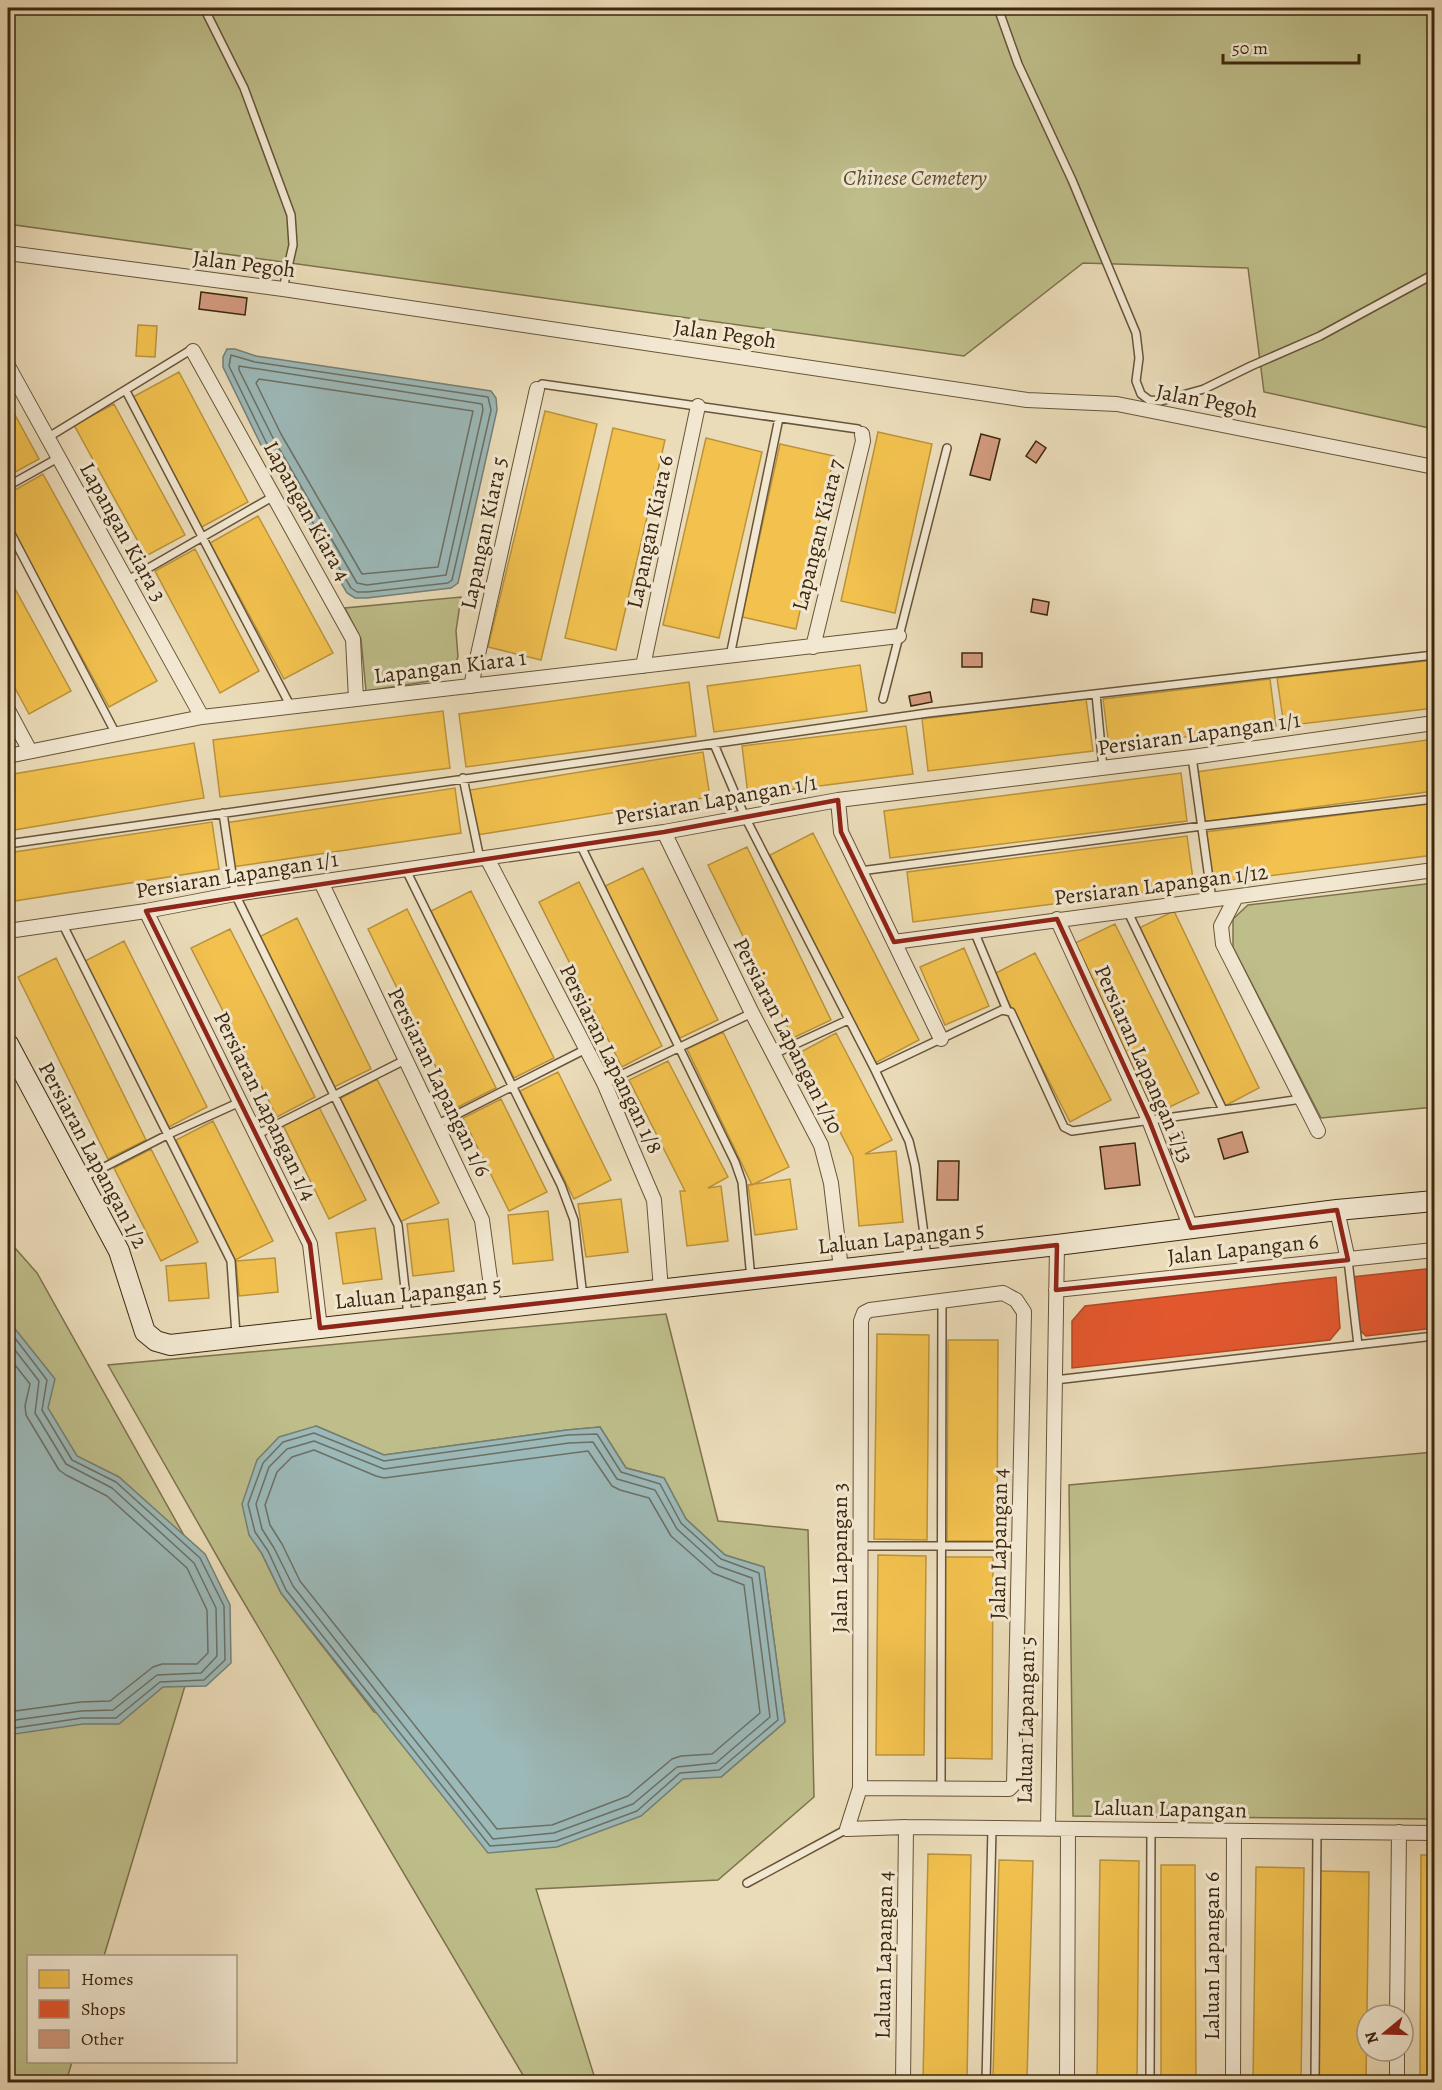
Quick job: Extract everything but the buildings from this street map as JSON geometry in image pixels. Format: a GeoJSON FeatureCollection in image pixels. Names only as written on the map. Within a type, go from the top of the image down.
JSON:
{"type":"FeatureCollection","features":[{"type":"Feature","properties":{"kind":"street","name":"Jalan Pegoh"},"geometry":{"type":"LineString","coordinates":[[8,253],[283,290],[1027,400],[1117,404],[1434,467]]}},
{"type":"Feature","properties":{"kind":"street","name":"Lapangan Kiara 4"},"geometry":{"type":"LineString","coordinates":[[193,351],[353,639],[356,699]]}},
{"type":"Feature","properties":{"kind":"street","name":"Lapangan Kiara 3"},"geometry":{"type":"LineString","coordinates":[[8,366],[202,717]]}},
{"type":"Feature","properties":{"kind":"street","name":"Lapangan Kiara 5"},"geometry":{"type":"LineString","coordinates":[[471,686],[537,389]]}},
{"type":"Feature","properties":{"kind":"street","name":"Lapangan Kiara 6"},"geometry":{"type":"LineString","coordinates":[[643,666],[698,406]]}},
{"type":"Feature","properties":{"kind":"street","name":"Lapangan Kiara 7"},"geometry":{"type":"LineString","coordinates":[[813,646],[863,441],[861,434]]}},
{"type":"Feature","properties":{"kind":"street","name":"Lapangan Kiara 1"},"geometry":{"type":"LineString","coordinates":[[8,756],[202,717],[899,636]]}},
{"type":"Feature","properties":{"kind":"street"},"geometry":{"type":"LineString","coordinates":[[8,710],[30,751]]}},
{"type":"Feature","properties":{"kind":"street","name":"Persiaran Lapangan 1/1"},"geometry":{"type":"LineString","coordinates":[[8,931],[235,894],[664,832],[838,800],[1103,768],[1434,723]]}},
{"type":"Feature","properties":{"kind":"street"},"geometry":{"type":"LineString","coordinates":[[838,800],[841,832],[941,1039]]}},
{"type":"Feature","properties":{"kind":"street","name":"Persiaran Lapangan 1/10"},"geometry":{"type":"LineString","coordinates":[[664,832],[752,1013],[821,1145],[831,1183],[841,1269]]}},
{"type":"Feature","properties":{"kind":"street","name":"Persiaran Lapangan 1/8"},"geometry":{"type":"LineString","coordinates":[[483,859],[604,1083],[654,1200],[661,1290]]}},
{"type":"Feature","properties":{"kind":"street","name":"Persiaran Lapangan 1/12"},"geometry":{"type":"LineString","coordinates":[[894,942],[1434,870]]}},
{"type":"Feature","properties":{"kind":"street","name":"Persiaran Lapangan 1/6"},"geometry":{"type":"LineString","coordinates":[[321,882],[482,1220],[494,1308]]}},
{"type":"Feature","properties":{"kind":"street"},"geometry":{"type":"LineString","coordinates":[[1236,897],[1221,926],[1222,944],[1318,1131]]}},
{"type":"Feature","properties":{"kind":"street","name":"Persiaran Lapangan 1/4"},"geometry":{"type":"LineString","coordinates":[[146,910],[310,1244],[320,1328]]}},
{"type":"Feature","properties":{"kind":"street","name":"Persiaran Lapangan 1/13"},"geometry":{"type":"LineString","coordinates":[[1057,919],[1149,1120],[1191,1227]]}},
{"type":"Feature","properties":{"kind":"street","name":"Persiaran Lapangan 1/2"},"geometry":{"type":"LineString","coordinates":[[8,1044],[119,1251],[145,1332],[156,1341],[170,1345]]}},
{"type":"Feature","properties":{"kind":"street"},"geometry":{"type":"LineString","coordinates":[[1057,1245],[1191,1227],[1434,1201]]}},
{"type":"Feature","properties":{"kind":"street"},"geometry":{"type":"LineString","coordinates":[[1337,1210],[1348,1260]]}},
{"type":"Feature","properties":{"kind":"street","name":"Laluan Lapangan 5"},"geometry":{"type":"LineString","coordinates":[[170,1345],[1057,1245],[1048,1829]]}},
{"type":"Feature","properties":{"kind":"street","name":"Jalan Lapangan 6"},"geometry":{"type":"LineString","coordinates":[[1056,1290],[1434,1250]]}},
{"type":"Feature","properties":{"kind":"street","name":"Jalan Lapangan 4"},"geometry":{"type":"LineString","coordinates":[[941,1787],[1009,1789],[1014,1784],[1016,1776],[1024,1312],[1016,1300],[1003,1293],[942,1301]]}},
{"type":"Feature","properties":{"kind":"street","name":"Jalan Lapangan 3"},"geometry":{"type":"LineString","coordinates":[[847,1829],[860,1788],[861,1321],[864,1313],[870,1310],[942,1301]]}},
{"type":"Feature","properties":{"kind":"street"},"geometry":{"type":"LineString","coordinates":[[860,1788],[941,1787]]}},
{"type":"Feature","properties":{"kind":"street","name":"Laluan Lapangan"},"geometry":{"type":"LineString","coordinates":[[847,1829],[906,1827],[1434,1833]]}},
{"type":"Feature","properties":{"kind":"street","name":"Laluan Lapangan 4"},"geometry":{"type":"LineString","coordinates":[[903,2082],[906,1827]]}},
{"type":"Feature","properties":{"kind":"street"},"geometry":{"type":"LineString","coordinates":[[1067,2082],[1068,1829]]}},
{"type":"Feature","properties":{"kind":"street","name":"Laluan Lapangan 6"},"geometry":{"type":"LineString","coordinates":[[1233,2082],[1234,1831]]}},
{"type":"Feature","properties":{"kind":"street"},"geometry":{"type":"LineString","coordinates":[[1397,2003],[1399,1832]]}},
{"type":"Feature","properties":{"kind":"street"},"geometry":{"type":"LineString","coordinates":[[1396,2082],[1397,2063]]}},
{"type":"Feature","properties":{"kind":"lane"},"geometry":{"type":"LineString","coordinates":[[204,8],[244,88],[291,215],[293,246],[283,290]]}},
{"type":"Feature","properties":{"kind":"lane"},"geometry":{"type":"LineString","coordinates":[[998,8],[1018,64],[1072,180],[1137,333],[1139,358],[1136,381],[1141,394],[1149,400],[1161,401],[1204,389],[1320,336],[1434,274]]}},
{"type":"Feature","properties":{"kind":"lane"},"geometry":{"type":"LineString","coordinates":[[47,438],[189,351],[193,351]]}},
{"type":"Feature","properties":{"kind":"lane"},"geometry":{"type":"LineString","coordinates":[[537,389],[542,384],[858,429],[861,434]]}},
{"type":"Feature","properties":{"kind":"lane"},"geometry":{"type":"LineString","coordinates":[[126,391],[291,707]]}},
{"type":"Feature","properties":{"kind":"lane"},"geometry":{"type":"LineString","coordinates":[[729,656],[779,418]]}},
{"type":"Feature","properties":{"kind":"lane"},"geometry":{"type":"LineString","coordinates":[[883,699],[947,448]]}},
{"type":"Feature","properties":{"kind":"lane"},"geometry":{"type":"LineString","coordinates":[[8,486],[58,458]]}},
{"type":"Feature","properties":{"kind":"lane"},"geometry":{"type":"LineString","coordinates":[[126,581],[274,496]]}},
{"type":"Feature","properties":{"kind":"lane"},"geometry":{"type":"LineString","coordinates":[[8,528],[116,734]]}},
{"type":"Feature","properties":{"kind":"lane"},"geometry":{"type":"LineString","coordinates":[[8,844],[928,713],[1434,655]]}},
{"type":"Feature","properties":{"kind":"lane"},"geometry":{"type":"LineString","coordinates":[[1096,694],[1103,768]]}},
{"type":"Feature","properties":{"kind":"lane"},"geometry":{"type":"LineString","coordinates":[[714,744],[745,817],[909,1141],[927,1259]]}},
{"type":"Feature","properties":{"kind":"lane"},"geometry":{"type":"LineString","coordinates":[[1192,756],[1212,900]]}},
{"type":"Feature","properties":{"kind":"lane"},"geometry":{"type":"LineString","coordinates":[[464,778],[483,859]]}},
{"type":"Feature","properties":{"kind":"lane"},"geometry":{"type":"LineString","coordinates":[[860,871],[1202,826],[1434,799]]}},
{"type":"Feature","properties":{"kind":"lane"},"geometry":{"type":"LineString","coordinates":[[224,813],[235,894],[398,1225],[408,1318]]}},
{"type":"Feature","properties":{"kind":"lane"},"geometry":{"type":"LineString","coordinates":[[580,844],[735,1162],[742,1182],[751,1280]]}},
{"type":"Feature","properties":{"kind":"lane"},"geometry":{"type":"LineString","coordinates":[[406,870],[561,1185],[574,1220],[583,1299]]}},
{"type":"Feature","properties":{"kind":"lane"},"geometry":{"type":"LineString","coordinates":[[1126,910],[1223,1110]]}},
{"type":"Feature","properties":{"kind":"lane"},"geometry":{"type":"LineString","coordinates":[[62,923],[231,1261],[236,1338]]}},
{"type":"Feature","properties":{"kind":"lane"},"geometry":{"type":"LineString","coordinates":[[974,931],[1007,1010],[1011,1012],[1064,1127],[1072,1131],[1302,1099]]}},
{"type":"Feature","properties":{"kind":"lane"},"geometry":{"type":"LineString","coordinates":[[875,1070],[1002,1010],[1007,1010]]}},
{"type":"Feature","properties":{"kind":"lane"},"geometry":{"type":"LineString","coordinates":[[604,1083],[752,1013]]}},
{"type":"Feature","properties":{"kind":"lane"},"geometry":{"type":"LineString","coordinates":[[774,1054],[848,1020]]}},
{"type":"Feature","properties":{"kind":"lane"},"geometry":{"type":"LineString","coordinates":[[436,1125],[586,1049]]}},
{"type":"Feature","properties":{"kind":"lane"},"geometry":{"type":"LineString","coordinates":[[256,1135],[405,1060]]}},
{"type":"Feature","properties":{"kind":"lane"},"geometry":{"type":"LineString","coordinates":[[81,1179],[169,1134],[240,1102]]}},
{"type":"Feature","properties":{"kind":"lane"},"geometry":{"type":"LineString","coordinates":[[1348,1260],[1358,1345]]}},
{"type":"Feature","properties":{"kind":"lane"},"geometry":{"type":"LineString","coordinates":[[941,1787],[942,1301]]}},
{"type":"Feature","properties":{"kind":"lane"},"geometry":{"type":"LineString","coordinates":[[1055,1380],[1434,1336]]}},
{"type":"Feature","properties":{"kind":"lane"},"geometry":{"type":"LineString","coordinates":[[861,1546],[1020,1546]]}},
{"type":"Feature","properties":{"kind":"lane"},"geometry":{"type":"LineString","coordinates":[[986,2082],[992,1828]]}},
{"type":"Feature","properties":{"kind":"lane"},"geometry":{"type":"LineString","coordinates":[[747,1883],[847,1829]]}},
{"type":"Feature","properties":{"kind":"lane"},"geometry":{"type":"LineString","coordinates":[[1149,2082],[1151,1830]]}},
{"type":"Feature","properties":{"kind":"lane"},"geometry":{"type":"LineString","coordinates":[[1315,2082],[1317,1832]]}},
{"type":"Feature","properties":{"kind":"highlighted area"},"geometry":{"type":"Polygon","coordinates":[[[838,800],[841,832],[894,942],[1057,919],[1149,1120],[1191,1228],[1337,1210],[1348,1260],[1056,1290],[1057,1245],[320,1328],[310,1244],[146,911],[664,832],[838,800]]]}},
{"type":"Feature","properties":{"kind":"green space","name":"Chinese Cemetery"},"geometry":{"type":"Polygon","coordinates":[[[8,8],[1434,8],[1434,429],[1264,392],[1248,268],[1083,263],[964,356],[8,224],[8,8]]]}},
{"type":"Feature","properties":{"kind":"green space"},"geometry":{"type":"Polygon","coordinates":[[[461,597],[456,631],[458,657],[451,673],[437,680],[366,691],[361,639],[345,608],[461,597]]]}},
{"type":"Feature","properties":{"kind":"green space"},"geometry":{"type":"Polygon","coordinates":[[[1434,883],[1434,1107],[1321,1118],[1233,947],[1233,919],[1248,905],[1434,883]]]}},
{"type":"Feature","properties":{"kind":"green space"},"geometry":{"type":"Polygon","coordinates":[[[8,1240],[37,1273],[214,1589],[104,1955],[27,1955],[27,2063],[72,2063],[66,2082],[8,2082],[8,1240]]]}},
{"type":"Feature","properties":{"kind":"green space"},"geometry":{"type":"Polygon","coordinates":[[[666,1314],[718,1521],[808,1530],[814,1797],[718,1880],[536,1889],[596,2082],[527,2082],[230,1579],[108,1365],[666,1314]],[[316,1426],[262,1554],[281,1593],[374,1712],[640,1816],[683,1778],[721,1777],[785,1722],[764,1567],[725,1555],[686,1519],[664,1478],[626,1468],[600,1427],[384,1455],[316,1426]]]}},
{"type":"Feature","properties":{"kind":"green space"},"geometry":{"type":"Polygon","coordinates":[[[1434,1452],[1434,1819],[1073,1816],[1069,1485],[1434,1452]]]}},
{"type":"Feature","properties":{"kind":"water"},"geometry":{"type":"Polygon","coordinates":[[[227,349],[235,349],[256,356],[491,391],[496,398],[497,410],[458,583],[451,588],[367,598],[355,598],[347,593],[261,445],[223,367],[223,357],[227,349]]]}},
{"type":"Feature","properties":{"kind":"water"},"geometry":{"type":"Polygon","coordinates":[[[8,1320],[55,1379],[48,1408],[77,1456],[119,1477],[205,1554],[230,1605],[231,1663],[206,1686],[163,1687],[119,1724],[83,1724],[8,1735],[8,1320]]]}},
{"type":"Feature","properties":{"kind":"water"},"geometry":{"type":"Polygon","coordinates":[[[316,1426],[384,1455],[600,1427],[626,1468],[664,1478],[686,1519],[725,1555],[764,1567],[785,1722],[721,1777],[683,1779],[641,1816],[557,1847],[488,1853],[281,1593],[262,1554],[249,1535],[242,1504],[257,1460],[279,1437],[316,1426]]]}}]}
